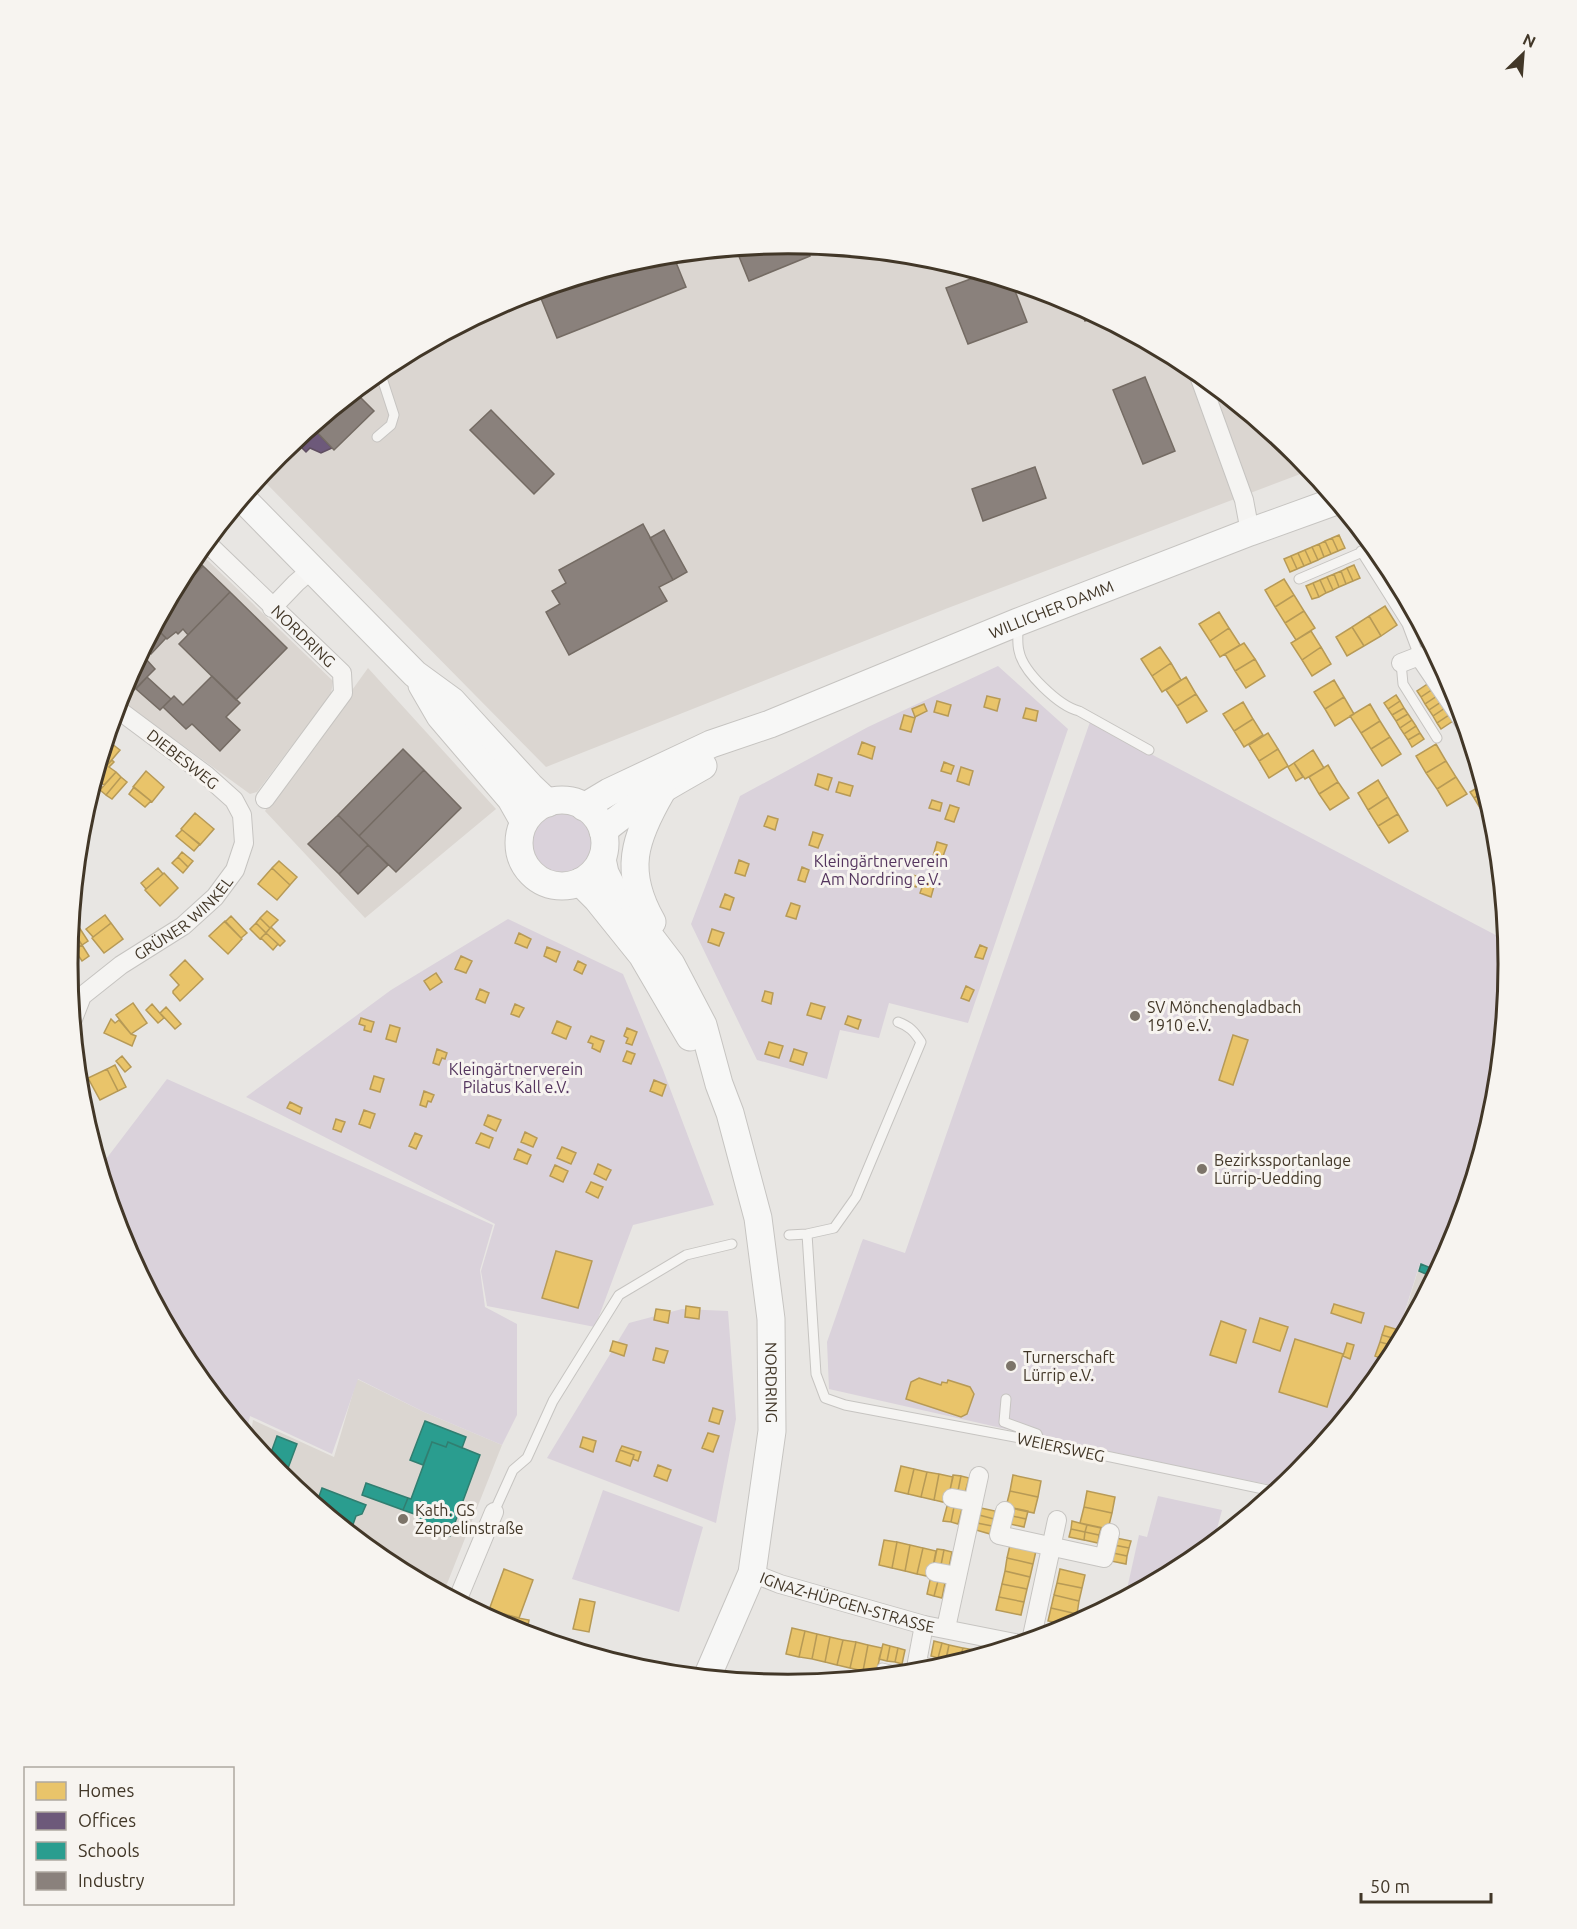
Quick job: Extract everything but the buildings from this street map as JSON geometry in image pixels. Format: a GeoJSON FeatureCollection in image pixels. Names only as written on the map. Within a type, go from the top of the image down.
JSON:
{"type":"FeatureCollection","features":[{"type":"Feature","properties":{"kind":"main road"},"geometry":{"type":"LineString","coordinates":[[248,504],[415,674],[452,701],[548,803]]}},
{"type":"Feature","properties":{"kind":"main road","name":"WILLICHER DAMM"},"geometry":{"type":"LineString","coordinates":[[584,807],[609,792],[711,744],[770,724],[1018,622],[1329,504]]}},
{"type":"Feature","properties":{"kind":"main road"},"geometry":{"type":"LineString","coordinates":[[415,674],[440,716],[511,799],[524,822]]}},
{"type":"Feature","properties":{"kind":"main road","name":"WILLICHER DAMM"},"geometry":{"type":"LineString","coordinates":[[603,831],[622,814],[663,788],[719,758],[770,724]]}},
{"type":"Feature","properties":{"kind":"main road"},"geometry":{"type":"LineString","coordinates":[[663,788],[638,839],[634,854],[634,868],[639,896],[671,964]]}},
{"type":"Feature","properties":{"kind":"main road"},"geometry":{"type":"LineString","coordinates":[[560,800],[584,807],[592,813],[603,831],[602,859],[589,876],[580,882],[567,886],[553,885],[541,880],[530,872],[519,848],[524,822],[531,813],[548,803],[560,800]]}},
{"type":"Feature","properties":{"kind":"main road","name":"NORDRING"},"geometry":{"type":"LineString","coordinates":[[602,859],[605,873],[612,887],[671,964],[703,1025],[719,1084],[730,1113],[758,1218],[771,1319],[772,1431],[752,1574],[710,1670]]}},
{"type":"Feature","properties":{"kind":"main road","name":"NORDRING"},"geometry":{"type":"LineString","coordinates":[[580,882],[597,899],[642,955],[719,1084]]}},
{"type":"Feature","properties":{"kind":"street"},"geometry":{"type":"LineString","coordinates":[[1204,389],[1244,500],[1250,532]]}},
{"type":"Feature","properties":{"kind":"street","name":"NORDRING"},"geometry":{"type":"LineString","coordinates":[[213,549],[342,673],[343,693],[265,799]]}},
{"type":"Feature","properties":{"kind":"street"},"geometry":{"type":"LineString","coordinates":[[272,608],[311,570]]}},
{"type":"Feature","properties":{"kind":"street"},"geometry":{"type":"LineString","coordinates":[[1401,663],[1419,656],[1446,696]]}},
{"type":"Feature","properties":{"kind":"street","name":"DIEBESWEG"},"geometry":{"type":"LineString","coordinates":[[124,714],[206,775],[234,800],[242,815]]}},
{"type":"Feature","properties":{"kind":"street","name":"GRÜNER WINKEL"},"geometry":{"type":"LineString","coordinates":[[79,995],[183,926],[214,897],[236,870],[244,843],[242,815]]}},
{"type":"Feature","properties":{"kind":"street","name":"IGNAZ-HÜPGEN-STRASSE"},"geometry":{"type":"LineString","coordinates":[[946,1628],[979,1476]]}},
{"type":"Feature","properties":{"kind":"street"},"geometry":{"type":"LineString","coordinates":[[952,1498],[973,1502]]}},
{"type":"Feature","properties":{"kind":"street"},"geometry":{"type":"LineString","coordinates":[[1005,1511],[999,1535],[1051,1547],[1104,1558],[1110,1533]]}},
{"type":"Feature","properties":{"kind":"street"},"geometry":{"type":"LineString","coordinates":[[460,1594],[494,1512]]}},
{"type":"Feature","properties":{"kind":"street"},"geometry":{"type":"LineString","coordinates":[[1033,1631],[1057,1520]]}},
{"type":"Feature","properties":{"kind":"street"},"geometry":{"type":"LineString","coordinates":[[935,1572],[957,1576]]}},
{"type":"Feature","properties":{"kind":"street","name":"IGNAZ-HÜPGEN-STRASSE"},"geometry":{"type":"LineString","coordinates":[[752,1574],[924,1624],[1005,1641]]}},
{"type":"Feature","properties":{"kind":"street"},"geometry":{"type":"LineString","coordinates":[[914,1663],[924,1624]]}},
{"type":"Feature","properties":{"kind":"lane"},"geometry":{"type":"LineString","coordinates":[[377,437],[391,425],[394,416],[383,382]]}},
{"type":"Feature","properties":{"kind":"lane"},"geometry":{"type":"LineString","coordinates":[[1299,579],[1365,550]]}},
{"type":"Feature","properties":{"kind":"lane"},"geometry":{"type":"LineString","coordinates":[[1361,551],[1407,624],[1419,656]]}},
{"type":"Feature","properties":{"kind":"lane"},"geometry":{"type":"LineString","coordinates":[[1018,622],[1019,653],[1031,676],[1071,709],[1079,711],[1149,750]]}},
{"type":"Feature","properties":{"kind":"lane"},"geometry":{"type":"LineString","coordinates":[[1401,663],[1402,684],[1437,738]]}},
{"type":"Feature","properties":{"kind":"lane"},"geometry":{"type":"LineString","coordinates":[[789,1235],[834,1228],[856,1197],[921,1042],[914,1030],[898,1022]]}},
{"type":"Feature","properties":{"kind":"lane","name":"WEIERSWEG"},"geometry":{"type":"LineString","coordinates":[[807,1234],[816,1374],[825,1398],[845,1405],[1040,1442],[1267,1490]]}},
{"type":"Feature","properties":{"kind":"lane"},"geometry":{"type":"LineString","coordinates":[[494,1512],[513,1470],[527,1458],[553,1401],[619,1295],[686,1255],[732,1244]]}},
{"type":"Feature","properties":{"kind":"lane"},"geometry":{"type":"LineString","coordinates":[[1006,1399],[1004,1422],[1037,1434],[1040,1442]]}},
{"type":"Feature","properties":{"kind":"lane"},"geometry":{"type":"LineString","coordinates":[[882,1668],[886,1668]]}},
{"type":"Feature","properties":{"kind":"shaded area"},"geometry":{"type":"Polygon","coordinates":[[[788,254],[881,260],[927,268],[972,278],[1060,308],[1144,349],[1221,401],[1257,430],[1302,473],[948,608],[546,767],[266,483],[320,430],[394,374],[474,327],[517,308],[605,278],[696,260],[788,254]]]}},
{"type":"Feature","properties":{"kind":"shaded area"},"geometry":{"type":"Polygon","coordinates":[[[206,559],[333,681],[331,694],[257,792],[250,794],[127,705],[151,650],[173,609],[206,559]]]}},
{"type":"Feature","properties":{"kind":"shaded area"},"geometry":{"type":"Polygon","coordinates":[[[368,668],[496,809],[365,918],[265,811],[368,668]]]}},
{"type":"Feature","properties":{"kind":"shaded area"},"geometry":{"type":"Polygon","coordinates":[[[1420,1264],[1431,1267],[1401,1324],[1420,1264]]]}},
{"type":"Feature","properties":{"kind":"shaded area","name":"Kath. GS Zeppelinstraße"},"geometry":{"type":"Polygon","coordinates":[[[357,1379],[424,1412],[502,1445],[446,1587],[394,1555],[320,1499],[254,1433],[251,1430],[253,1420],[334,1457],[357,1379]]]}},
{"type":"Feature","properties":{"kind":"green space","name":"Kleingärtnerverein Am Nordring e.V."},"geometry":{"type":"Polygon","coordinates":[[[998,666],[1068,729],[968,1023],[889,1003],[879,1038],[840,1030],[827,1079],[757,1060],[691,924],[740,796],[868,727],[998,666]]]}},
{"type":"Feature","properties":{"kind":"green space","name":"Bezirkssportanlage Lürrip-Uedding"},"geometry":{"type":"Polygon","coordinates":[[[1090,722],[1498,936],[1497,1011],[1493,1057],[1485,1103],[1475,1148],[1445,1236],[1431,1267],[1420,1263],[1400,1326],[1379,1359],[1323,1433],[1272,1485],[1161,1464],[829,1389],[827,1342],[863,1239],[905,1253],[1090,722]]]}},
{"type":"Feature","properties":{"kind":"green space"},"geometry":{"type":"Polygon","coordinates":[[[562,813],[583,822],[592,843],[583,864],[562,873],[541,864],[532,843],[541,822],[562,813]]]}},
{"type":"Feature","properties":{"kind":"green space","name":"Kleingärtnerverein Pilatus Kall e.V."},"geometry":{"type":"Polygon","coordinates":[[[508,919],[623,974],[663,1070],[714,1205],[633,1225],[595,1327],[487,1306],[481,1271],[495,1224],[246,1097],[391,990],[508,919]]]}},
{"type":"Feature","properties":{"kind":"green space"},"geometry":{"type":"Polygon","coordinates":[[[167,1079],[493,1225],[480,1270],[485,1307],[517,1324],[517,1415],[502,1445],[424,1412],[358,1379],[332,1454],[250,1416],[248,1426],[198,1359],[151,1279],[132,1236],[106,1160],[167,1079]]]}},
{"type":"Feature","properties":{"kind":"green space"},"geometry":{"type":"Polygon","coordinates":[[[682,1309],[728,1311],[736,1419],[716,1523],[547,1458],[629,1323],[682,1309]]]}},
{"type":"Feature","properties":{"kind":"green space"},"geometry":{"type":"Polygon","coordinates":[[[603,1490],[703,1527],[679,1612],[572,1579],[603,1490]]]}},
{"type":"Feature","properties":{"kind":"green space"},"geometry":{"type":"Polygon","coordinates":[[[1158,1496],[1222,1510],[1216,1531],[1127,1589],[1139,1535],[1147,1537],[1158,1496]]]}},
{"type":"Feature","properties":{"kind":"place","name":"SV Mönchengladbach 1910 e.V."},"geometry":{"type":"Point","coordinates":[1135,1016]}},
{"type":"Feature","properties":{"kind":"place","name":"Bezirkssportanlage Lürrip-Uedding"},"geometry":{"type":"Point","coordinates":[1202,1169]}},
{"type":"Feature","properties":{"kind":"place","name":"Turnerschaft Lürrip e.V."},"geometry":{"type":"Point","coordinates":[1011,1366]}},
{"type":"Feature","properties":{"kind":"place","name":"Kath. GS Zeppelinstraße"},"geometry":{"type":"Point","coordinates":[403,1519]}}]}
